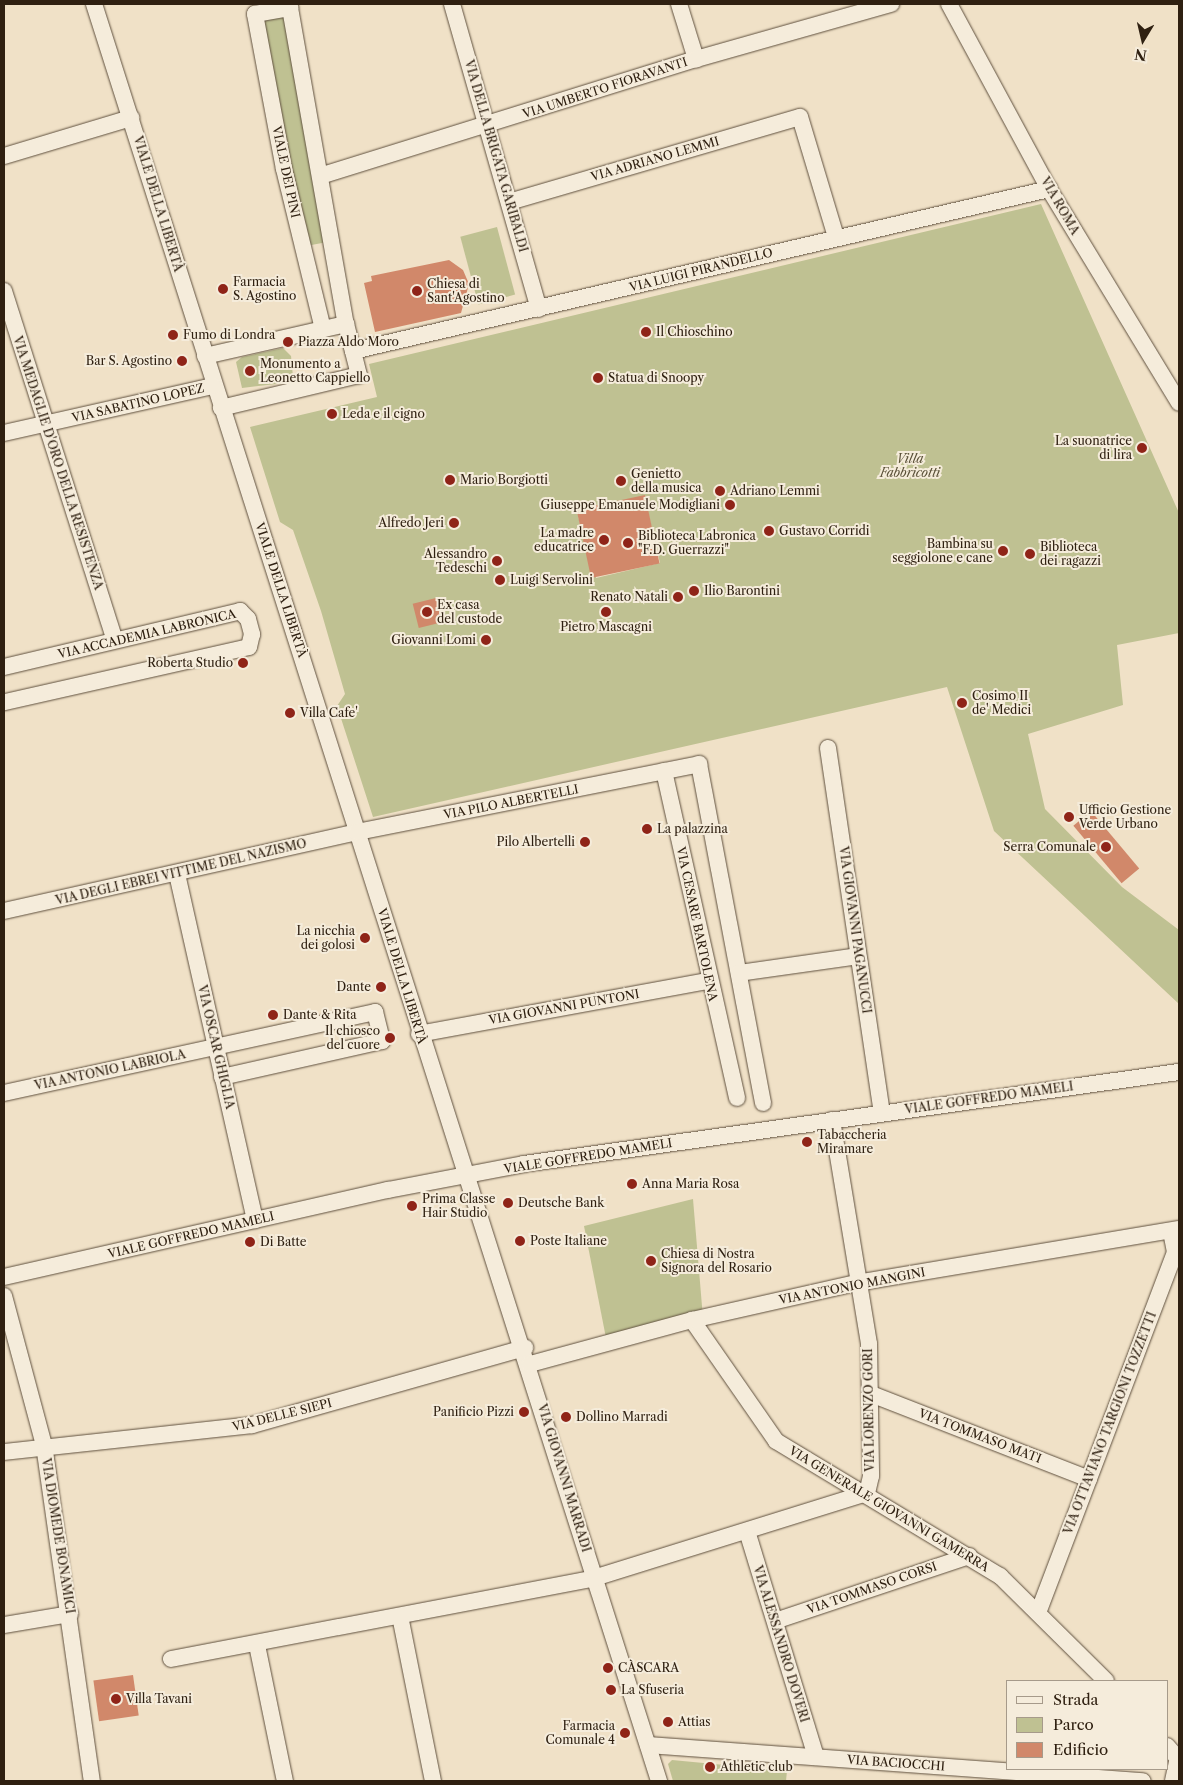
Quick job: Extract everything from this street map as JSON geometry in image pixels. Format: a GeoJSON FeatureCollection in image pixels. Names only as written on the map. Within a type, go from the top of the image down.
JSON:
{"type":"FeatureCollection","features":[{"type":"Feature","properties":{"kind":"street","name":"VIALE DELLA LIBERTÀ"},"geometry":{"type":"LineString","coordinates":[[94,4],[213,386],[358,832],[419,1034],[468,1176]]}},
{"type":"Feature","properties":{"kind":"street","name":"VIA DELLA BRIGATA GARIBALDI"},"geometry":{"type":"LineString","coordinates":[[452,4],[539,309]]}},
{"type":"Feature","properties":{"kind":"street"},"geometry":{"type":"LineString","coordinates":[[679,4],[696,59]]}},
{"type":"Feature","properties":{"kind":"street","name":"VIA UMBERTO FIORAVANTI"},"geometry":{"type":"LineString","coordinates":[[320,176],[488,126],[696,59],[891,4]]}},
{"type":"Feature","properties":{"kind":"street","name":"VIA ROMA"},"geometry":{"type":"LineString","coordinates":[[949,4],[1049,189],[1179,403]]}},
{"type":"Feature","properties":{"kind":"street","name":"VIALE DEI PINI"},"geometry":{"type":"LineString","coordinates":[[320,176],[290,8],[255,14],[284,169],[323,329]]}},
{"type":"Feature","properties":{"kind":"street","name":"VIA ADRIANO LEMMI"},"geometry":{"type":"LineString","coordinates":[[509,202],[800,117],[836,237]]}},
{"type":"Feature","properties":{"kind":"street"},"geometry":{"type":"LineString","coordinates":[[4,156],[131,118]]}},
{"type":"Feature","properties":{"kind":"street"},"geometry":{"type":"LineString","coordinates":[[221,408],[359,375],[346,324],[320,176]]}},
{"type":"Feature","properties":{"kind":"street","name":"VIA LUIGI PIRANDELLO"},"geometry":{"type":"LineString","coordinates":[[353,352],[836,237],[1049,189]]}},
{"type":"Feature","properties":{"kind":"street","name":"VIA MEDAGLIE D'ORO DELLA RESISTENZA"},"geometry":{"type":"LineString","coordinates":[[4,291],[114,634]]}},
{"type":"Feature","properties":{"kind":"street"},"geometry":{"type":"LineString","coordinates":[[204,356],[346,324]]}},
{"type":"Feature","properties":{"kind":"street","name":"VIA SABATINO LOPEZ"},"geometry":{"type":"LineString","coordinates":[[4,433],[213,386]]}},
{"type":"Feature","properties":{"kind":"street","name":"VIA ACCADEMIA LABRONICA"},"geometry":{"type":"LineString","coordinates":[[4,666],[240,611],[248,619],[252,634],[249,647],[4,702]]}},
{"type":"Feature","properties":{"kind":"street","name":"VIA GIOVANNI PAGANUCCI"},"geometry":{"type":"LineString","coordinates":[[828,748],[882,1113]]}},
{"type":"Feature","properties":{"kind":"street"},"geometry":{"type":"LineString","coordinates":[[664,771],[699,764],[762,1103]]}},
{"type":"Feature","properties":{"kind":"street","name":"VIA PILO ALBERTELLI"},"geometry":{"type":"LineString","coordinates":[[358,832],[664,771]]}},
{"type":"Feature","properties":{"kind":"street","name":"VIA CESARE BARTOLENA"},"geometry":{"type":"LineString","coordinates":[[664,771],[708,981],[738,1098]]}},
{"type":"Feature","properties":{"kind":"street","name":"VIA DEGLI EBREI VITTIME DEL NAZISMO"},"geometry":{"type":"LineString","coordinates":[[4,912],[358,832]]}},
{"type":"Feature","properties":{"kind":"street","name":"VIA OSCAR GHIGLIA"},"geometry":{"type":"LineString","coordinates":[[177,874],[255,1220]]}},
{"type":"Feature","properties":{"kind":"street"},"geometry":{"type":"LineString","coordinates":[[739,974],[858,956]]}},
{"type":"Feature","properties":{"kind":"street","name":"VIA GIOVANNI PUNTONI"},"geometry":{"type":"LineString","coordinates":[[419,1034],[708,981]]}},
{"type":"Feature","properties":{"kind":"street","name":"VIA ANTONIO LABRIOLA"},"geometry":{"type":"LineString","coordinates":[[4,1093],[375,1012],[382,1041],[222,1077]]}},
{"type":"Feature","properties":{"kind":"street","name":"VIALE GOFFREDO MAMELI"},"geometry":{"type":"LineString","coordinates":[[4,1277],[255,1220],[468,1176],[832,1120],[1179,1072]]}},
{"type":"Feature","properties":{"kind":"street","name":"VIA LORENZO GORI"},"geometry":{"type":"LineString","coordinates":[[832,1120],[856,1283],[869,1344],[871,1476],[867,1494]]}},
{"type":"Feature","properties":{"kind":"street","name":"VIA GIOVANNI MARRADI"},"geometry":{"type":"LineString","coordinates":[[468,1176],[525,1348],[594,1578],[659,1781]]}},
{"type":"Feature","properties":{"kind":"street","name":"VIA ANTONIO MANGINI"},"geometry":{"type":"LineString","coordinates":[[530,1364],[692,1320],[856,1283],[1175,1230]]}},
{"type":"Feature","properties":{"kind":"street","name":"VIA OTTAVIANO TARGIONI TOZZETTI"},"geometry":{"type":"LineString","coordinates":[[1038,1613],[1175,1252],[1175,1230]]}},
{"type":"Feature","properties":{"kind":"street","name":"VIA DIOMEDE BONAMICI"},"geometry":{"type":"LineString","coordinates":[[4,1296],[44,1445],[70,1614],[92,1781]]}},
{"type":"Feature","properties":{"kind":"street","name":"VIA GENERALE GIOVANNI GAMERRA"},"geometry":{"type":"LineString","coordinates":[[692,1320],[776,1441],[867,1494],[1000,1576],[1105,1680]]}},
{"type":"Feature","properties":{"kind":"street","name":"VIA DELLE SIEPI"},"geometry":{"type":"LineString","coordinates":[[4,1452],[44,1445],[252,1425],[525,1348]]}},
{"type":"Feature","properties":{"kind":"street","name":"VIA TOMMASO MATI"},"geometry":{"type":"LineString","coordinates":[[871,1394],[1089,1479]]}},
{"type":"Feature","properties":{"kind":"street"},"geometry":{"type":"LineString","coordinates":[[171,1659],[257,1646],[594,1578],[867,1494]]}},
{"type":"Feature","properties":{"kind":"street","name":"VIA ALESSANDRO DOVERI"},"geometry":{"type":"LineString","coordinates":[[747,1531],[816,1757]]}},
{"type":"Feature","properties":{"kind":"street","name":"VIA TOMMASO CORSI"},"geometry":{"type":"LineString","coordinates":[[775,1621],[969,1556]]}},
{"type":"Feature","properties":{"kind":"street"},"geometry":{"type":"LineString","coordinates":[[4,1624],[70,1614]]}},
{"type":"Feature","properties":{"kind":"street"},"geometry":{"type":"LineString","coordinates":[[400,1616],[433,1781]]}},
{"type":"Feature","properties":{"kind":"street"},"geometry":{"type":"LineString","coordinates":[[257,1646],[285,1781]]}},
{"type":"Feature","properties":{"kind":"street","name":"VIA BACIOCCHI"},"geometry":{"type":"LineString","coordinates":[[648,1745],[1143,1781]]}},
{"type":"Feature","properties":{"kind":"street"},"geometry":{"type":"LineString","coordinates":[[1168,1747],[1179,1759],[1173,1781]]}},
{"type":"Feature","properties":{"kind":"green space"},"geometry":{"type":"Polygon","coordinates":[[[284,13],[328,242],[305,246],[260,18],[284,13]]]}},
{"type":"Feature","properties":{"kind":"green space","name":"Villa Fabbricotti"},"geometry":{"type":"Polygon","coordinates":[[[1041,204],[1179,513],[1179,633],[1117,645],[1123,705],[1028,734],[1045,809],[1122,887],[1179,930],[1179,1004],[994,831],[947,687],[373,817],[337,706],[345,694],[321,611],[293,530],[280,522],[250,427],[377,397],[369,364],[1041,204]],[[644,496],[577,511],[582,533],[597,529],[596,578],[660,563],[644,496]]]}},
{"type":"Feature","properties":{"kind":"green space"},"geometry":{"type":"Polygon","coordinates":[[[497,227],[515,295],[478,304],[460,237],[497,227]]]}},
{"type":"Feature","properties":{"kind":"green space"},"geometry":{"type":"Polygon","coordinates":[[[283,348],[291,356],[293,377],[276,384],[242,388],[236,362],[242,357],[283,348]]]}},
{"type":"Feature","properties":{"kind":"green space"},"geometry":{"type":"Polygon","coordinates":[[[693,1199],[703,1318],[607,1343],[584,1226],[693,1199]]]}},
{"type":"Feature","properties":{"kind":"green space","name":"Athletic club"},"geometry":{"type":"Polygon","coordinates":[[[672,1760],[787,1771],[786,1781],[673,1781],[668,1764],[672,1760]]]}},
{"type":"Feature","properties":{"kind":"building","name":"Chiesa di Sant'Agostino"},"geometry":{"type":"Polygon","coordinates":[[[449,260],[463,270],[469,284],[461,313],[375,332],[364,283],[372,281],[371,276],[449,260]]]}},
{"type":"Feature","properties":{"kind":"building","name":"Il Chioschino"},"geometry":{"type":"Polygon","coordinates":[[[643,325],[649,325],[653,332],[649,339],[643,339],[639,335],[639,329],[643,325]]]}},
{"type":"Feature","properties":{"kind":"building","name":"Biblioteca Labronica \"F.D. Guerrazzi\""},"geometry":{"type":"Polygon","coordinates":[[[645,495],[660,563],[591,578],[577,510],[645,495]]]}},
{"type":"Feature","properties":{"kind":"building","name":"Ex casa del custode"},"geometry":{"type":"Polygon","coordinates":[[[436,598],[442,622],[419,628],[413,604],[436,598]]]}},
{"type":"Feature","properties":{"kind":"building","name":"Serra Comunale"},"geometry":{"type":"Polygon","coordinates":[[[1091,811],[1139,868],[1122,883],[1073,826],[1091,811]]]}},
{"type":"Feature","properties":{"kind":"building","name":"Villa Tavani"},"geometry":{"type":"Polygon","coordinates":[[[133,1675],[139,1716],[99,1721],[93,1681],[133,1675]]]}},
{"type":"Feature","properties":{"kind":"place","name":"Farmacia S. Agostino"},"geometry":{"type":"Point","coordinates":[223,289]}},
{"type":"Feature","properties":{"kind":"place","name":"Chiesa di Sant'Agostino"},"geometry":{"type":"Point","coordinates":[417,291]}},
{"type":"Feature","properties":{"kind":"place","name":"Il Chioschino"},"geometry":{"type":"Point","coordinates":[646,332]}},
{"type":"Feature","properties":{"kind":"place","name":"Fumo di Londra"},"geometry":{"type":"Point","coordinates":[173,335]}},
{"type":"Feature","properties":{"kind":"place","name":"Piazza Aldo Moro"},"geometry":{"type":"Point","coordinates":[288,342]}},
{"type":"Feature","properties":{"kind":"place","name":"Bar S. Agostino"},"geometry":{"type":"Point","coordinates":[182,361]}},
{"type":"Feature","properties":{"kind":"place","name":"Monumento a Leonetto Cappiello"},"geometry":{"type":"Point","coordinates":[250,371]}},
{"type":"Feature","properties":{"kind":"place","name":"Statua di Snoopy"},"geometry":{"type":"Point","coordinates":[598,378]}},
{"type":"Feature","properties":{"kind":"place","name":"Leda e il cigno"},"geometry":{"type":"Point","coordinates":[332,414]}},
{"type":"Feature","properties":{"kind":"place","name":"La suonatrice di lira"},"geometry":{"type":"Point","coordinates":[1142,448]}},
{"type":"Feature","properties":{"kind":"place","name":"Mario Borgiotti"},"geometry":{"type":"Point","coordinates":[450,480]}},
{"type":"Feature","properties":{"kind":"place","name":"Genietto della musica"},"geometry":{"type":"Point","coordinates":[621,481]}},
{"type":"Feature","properties":{"kind":"place","name":"Adriano Lemmi"},"geometry":{"type":"Point","coordinates":[720,491]}},
{"type":"Feature","properties":{"kind":"place","name":"Giuseppe Emanuele Modigliani"},"geometry":{"type":"Point","coordinates":[730,505]}},
{"type":"Feature","properties":{"kind":"place","name":"Alfredo Jeri"},"geometry":{"type":"Point","coordinates":[454,523]}},
{"type":"Feature","properties":{"kind":"place","name":"Gustavo Corridi"},"geometry":{"type":"Point","coordinates":[769,531]}},
{"type":"Feature","properties":{"kind":"place","name":"La madre educatrice"},"geometry":{"type":"Point","coordinates":[604,540]}},
{"type":"Feature","properties":{"kind":"place","name":"Biblioteca Labronica \"F.D. Guerrazzi\""},"geometry":{"type":"Point","coordinates":[628,543]}},
{"type":"Feature","properties":{"kind":"place","name":"Bambina su seggiolone e cane"},"geometry":{"type":"Point","coordinates":[1003,551]}},
{"type":"Feature","properties":{"kind":"place","name":"Biblioteca dei ragazzi"},"geometry":{"type":"Point","coordinates":[1030,554]}},
{"type":"Feature","properties":{"kind":"place","name":"Alessandro Tedeschi"},"geometry":{"type":"Point","coordinates":[497,561]}},
{"type":"Feature","properties":{"kind":"place","name":"Luigi Servolini"},"geometry":{"type":"Point","coordinates":[500,580]}},
{"type":"Feature","properties":{"kind":"place","name":"Ilio Barontini"},"geometry":{"type":"Point","coordinates":[694,591]}},
{"type":"Feature","properties":{"kind":"place","name":"Renato Natali"},"geometry":{"type":"Point","coordinates":[678,597]}},
{"type":"Feature","properties":{"kind":"place","name":"Ex casa del custode"},"geometry":{"type":"Point","coordinates":[427,612]}},
{"type":"Feature","properties":{"kind":"place","name":"Pietro Mascagni"},"geometry":{"type":"Point","coordinates":[606,612]}},
{"type":"Feature","properties":{"kind":"place","name":"Giovanni Lomi"},"geometry":{"type":"Point","coordinates":[486,640]}},
{"type":"Feature","properties":{"kind":"place","name":"Roberta Studio"},"geometry":{"type":"Point","coordinates":[243,663]}},
{"type":"Feature","properties":{"kind":"place","name":"Cosimo II de' Medici"},"geometry":{"type":"Point","coordinates":[962,703]}},
{"type":"Feature","properties":{"kind":"place","name":"Villa Cafe'"},"geometry":{"type":"Point","coordinates":[290,713]}},
{"type":"Feature","properties":{"kind":"place","name":"Ufficio Gestione Verde Urbano"},"geometry":{"type":"Point","coordinates":[1069,817]}},
{"type":"Feature","properties":{"kind":"place","name":"La palazzina"},"geometry":{"type":"Point","coordinates":[647,829]}},
{"type":"Feature","properties":{"kind":"place","name":"Pilo Albertelli"},"geometry":{"type":"Point","coordinates":[585,842]}},
{"type":"Feature","properties":{"kind":"place","name":"Serra Comunale"},"geometry":{"type":"Point","coordinates":[1106,847]}},
{"type":"Feature","properties":{"kind":"place","name":"La nicchia dei golosi"},"geometry":{"type":"Point","coordinates":[365,938]}},
{"type":"Feature","properties":{"kind":"place","name":"Dante"},"geometry":{"type":"Point","coordinates":[381,987]}},
{"type":"Feature","properties":{"kind":"place","name":"Dante & Rita"},"geometry":{"type":"Point","coordinates":[273,1015]}},
{"type":"Feature","properties":{"kind":"place","name":"Il chiosco del cuore"},"geometry":{"type":"Point","coordinates":[390,1038]}},
{"type":"Feature","properties":{"kind":"place","name":"Tabaccheria Miramare"},"geometry":{"type":"Point","coordinates":[807,1142]}},
{"type":"Feature","properties":{"kind":"place","name":"Anna Maria Rosa"},"geometry":{"type":"Point","coordinates":[632,1184]}},
{"type":"Feature","properties":{"kind":"place","name":"Deutsche Bank"},"geometry":{"type":"Point","coordinates":[508,1203]}},
{"type":"Feature","properties":{"kind":"place","name":"Prima Classe Hair Studio"},"geometry":{"type":"Point","coordinates":[412,1206]}},
{"type":"Feature","properties":{"kind":"place","name":"Poste Italiane"},"geometry":{"type":"Point","coordinates":[520,1241]}},
{"type":"Feature","properties":{"kind":"place","name":"Di Batte"},"geometry":{"type":"Point","coordinates":[250,1242]}},
{"type":"Feature","properties":{"kind":"place","name":"Chiesa di Nostra Signora del Rosario"},"geometry":{"type":"Point","coordinates":[651,1261]}},
{"type":"Feature","properties":{"kind":"place","name":"Panificio Pizzi"},"geometry":{"type":"Point","coordinates":[524,1412]}},
{"type":"Feature","properties":{"kind":"place","name":"Dollino Marradi"},"geometry":{"type":"Point","coordinates":[566,1417]}},
{"type":"Feature","properties":{"kind":"place","name":"CÀSCARA"},"geometry":{"type":"Point","coordinates":[608,1668]}},
{"type":"Feature","properties":{"kind":"place","name":"La Sfuseria"},"geometry":{"type":"Point","coordinates":[611,1690]}},
{"type":"Feature","properties":{"kind":"place","name":"Villa Tavani"},"geometry":{"type":"Point","coordinates":[116,1699]}},
{"type":"Feature","properties":{"kind":"place","name":"Attias"},"geometry":{"type":"Point","coordinates":[668,1722]}},
{"type":"Feature","properties":{"kind":"place","name":"Farmacia Comunale 4"},"geometry":{"type":"Point","coordinates":[625,1733]}},
{"type":"Feature","properties":{"kind":"place","name":"Athletic club"},"geometry":{"type":"Point","coordinates":[710,1767]}}]}
